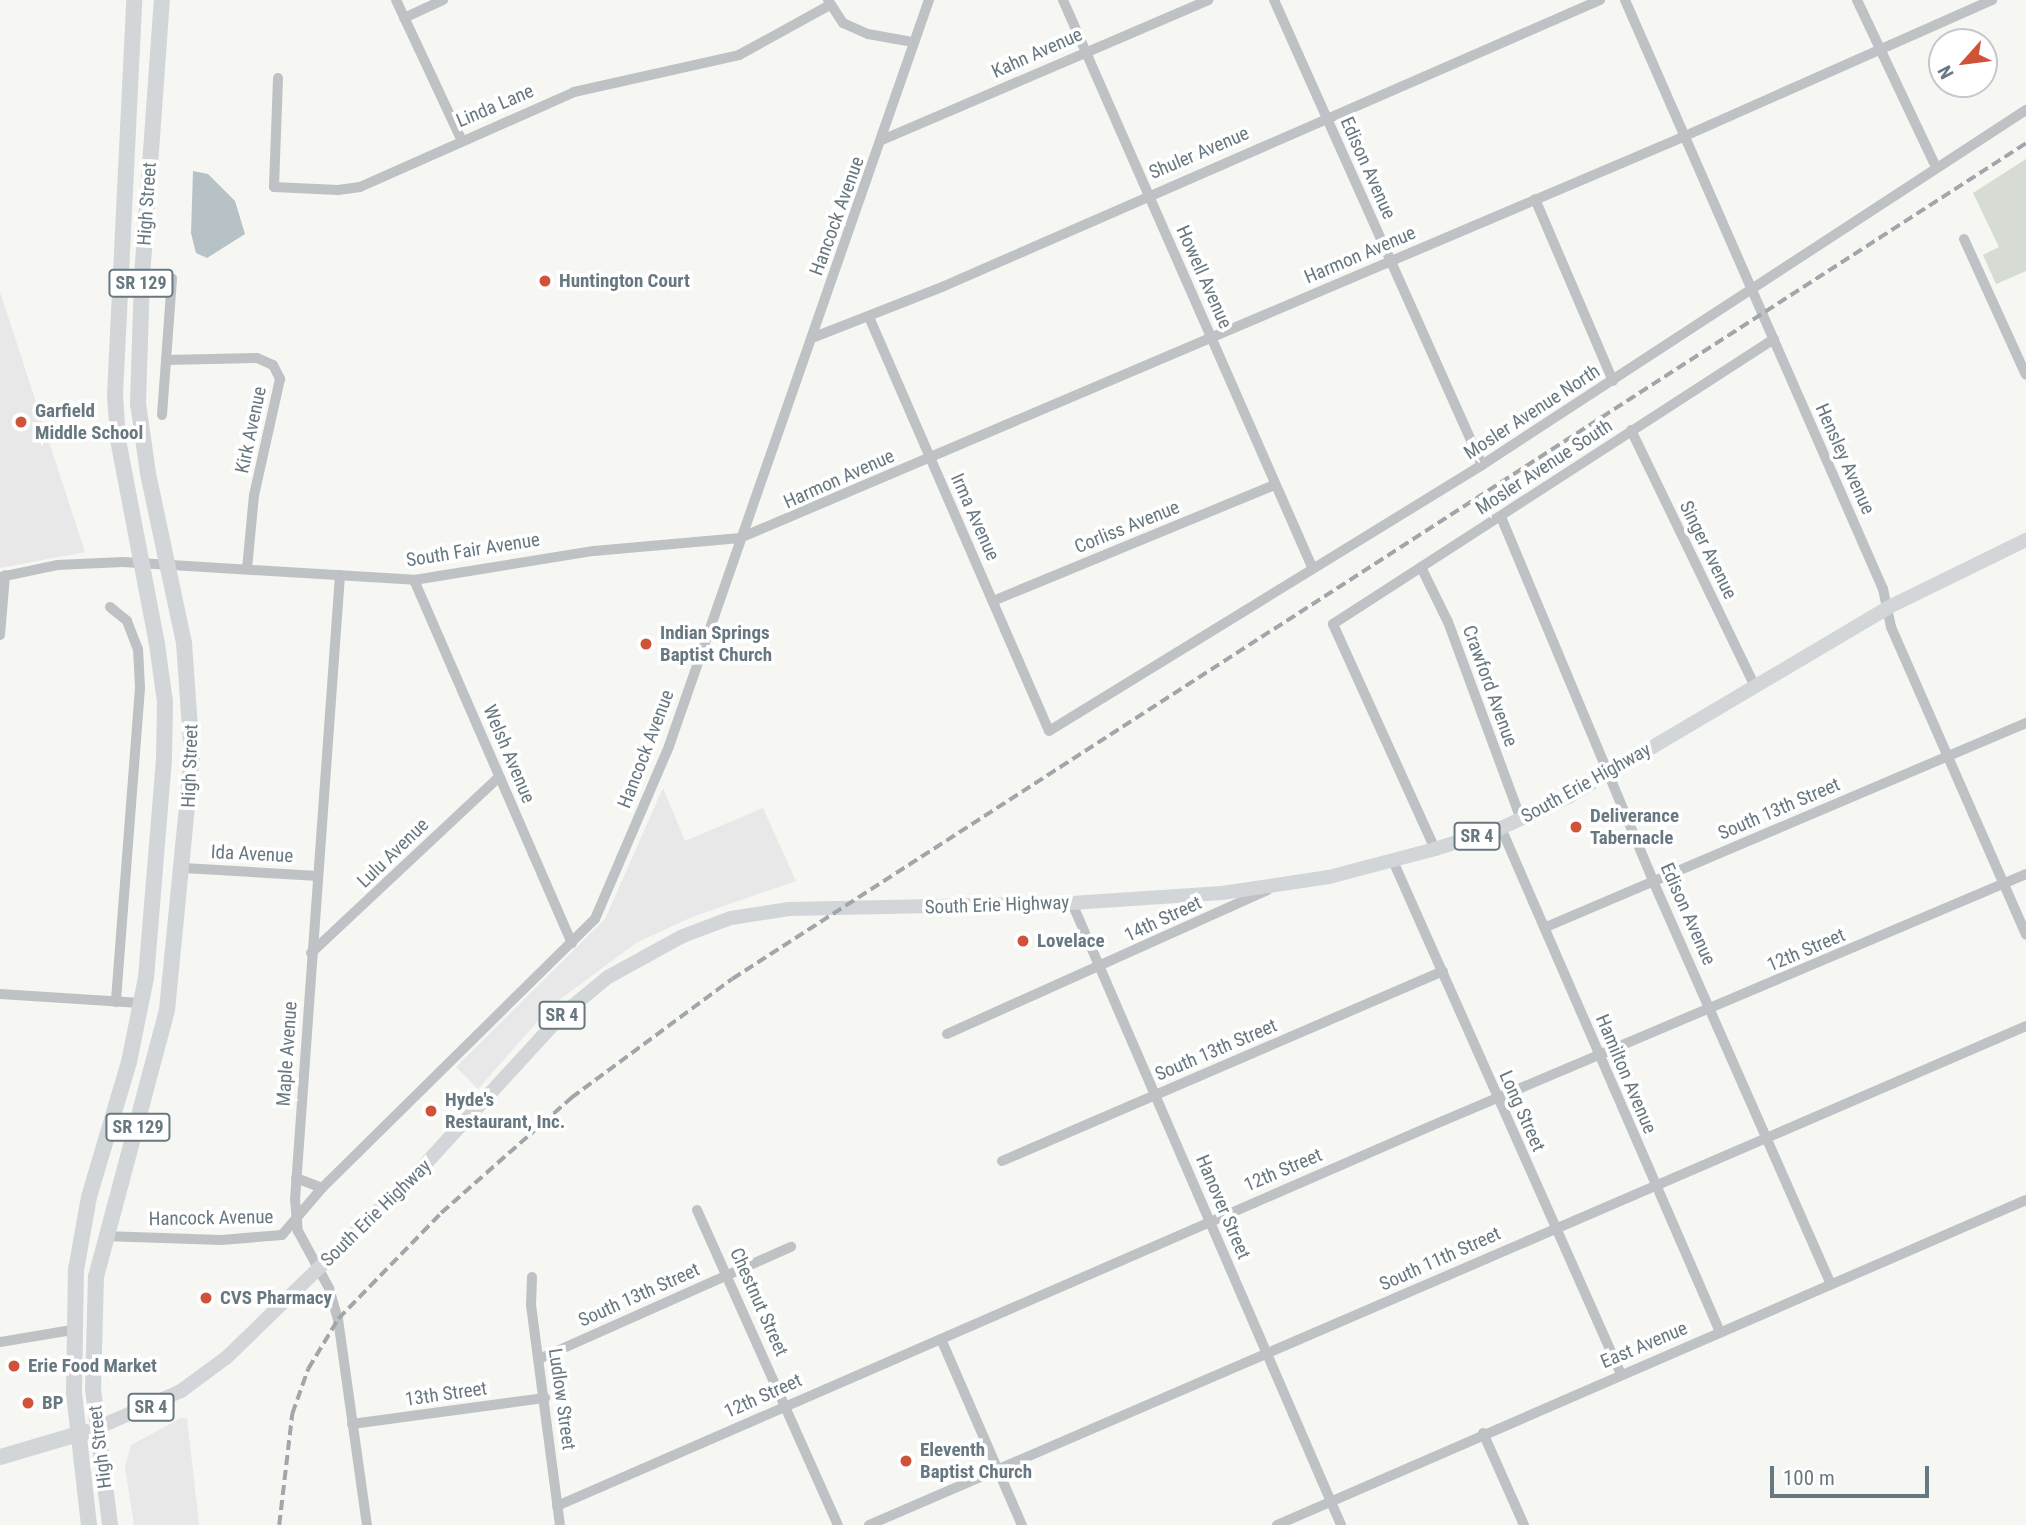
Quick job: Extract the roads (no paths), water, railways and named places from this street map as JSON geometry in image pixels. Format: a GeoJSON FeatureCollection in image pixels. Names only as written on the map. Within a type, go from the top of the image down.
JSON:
{"type":"FeatureCollection","features":[{"type":"Feature","properties":{"kind":"highway","name":"High Street"},"geometry":{"type":"LineString","coordinates":[[89,1525],[77,1434],[72,1330],[89,1197],[129,1062],[151,946],[164,759],[164,702],[115,395],[134,0]]}},
{"type":"Feature","properties":{"kind":"highway","name":"High Street"},"geometry":{"type":"LineString","coordinates":[[110,1525],[97,1428],[93,1326],[104,1236],[159,1052],[176,951],[184,868],[191,695],[169,563],[142,442],[137,359],[162,0]]}},
{"type":"Feature","properties":{"kind":"highway","name":"South Erie Highway"},"geometry":{"type":"LineString","coordinates":[[77,1434],[97,1428]]}},
{"type":"Feature","properties":{"kind":"highway","name":"SR 4"},"geometry":{"type":"LineString","coordinates":[[0,1457],[77,1434]]}},
{"type":"Feature","properties":{"kind":"main road","name":"South Erie Highway"},"geometry":{"type":"LineString","coordinates":[[97,1428],[142,1412],[201,1378],[319,1269],[461,1128],[563,1014],[608,978],[665,944],[731,918],[789,909],[1167,899],[1278,885],[1393,861],[1435,849],[1501,828],[1608,775],[1754,684],[1887,608],[2026,540]]}},
{"type":"Feature","properties":{"kind":"street"},"geometry":{"type":"LineString","coordinates":[[396,0],[461,139]]}},
{"type":"Feature","properties":{"kind":"street"},"geometry":{"type":"LineString","coordinates":[[404,18],[443,0]]}},
{"type":"Feature","properties":{"kind":"street","name":"Hancock Avenue"},"geometry":{"type":"LineString","coordinates":[[104,1236],[259,1238],[282,1235],[323,1188],[595,919],[668,746],[929,0]]}},
{"type":"Feature","properties":{"kind":"street","name":"Howell Avenue"},"geometry":{"type":"LineString","coordinates":[[1063,0],[1312,568]]}},
{"type":"Feature","properties":{"kind":"street","name":"Kahn Avenue"},"geometry":{"type":"LineString","coordinates":[[882,140],[1208,0]]}},
{"type":"Feature","properties":{"kind":"street","name":"Edison Avenue"},"geometry":{"type":"LineString","coordinates":[[1273,0],[1482,465]]}},
{"type":"Feature","properties":{"kind":"street","name":"Shuler Avenue"},"geometry":{"type":"LineString","coordinates":[[812,338],[869,317],[1600,0]]}},
{"type":"Feature","properties":{"kind":"street","name":"Hensley Avenue"},"geometry":{"type":"LineString","coordinates":[[1625,0],[1883,589],[1887,608],[1947,756],[2026,935]]}},
{"type":"Feature","properties":{"kind":"street"},"geometry":{"type":"LineString","coordinates":[[1857,0],[1936,167]]}},
{"type":"Feature","properties":{"kind":"street","name":"Harmon Avenue"},"geometry":{"type":"LineString","coordinates":[[740,538],[1685,136],[1992,0]]}},
{"type":"Feature","properties":{"kind":"street"},"geometry":{"type":"LineString","coordinates":[[829,3],[843,23],[867,34],[914,42]]}},
{"type":"Feature","properties":{"kind":"street","name":"Linda Lane"},"geometry":{"type":"LineString","coordinates":[[278,78],[274,187],[360,187],[461,139],[574,92],[739,55],[829,3]]}},
{"type":"Feature","properties":{"kind":"street","name":"Mosler Avenue North"},"geometry":{"type":"LineString","coordinates":[[1049,731],[1482,465],[2026,110]]}},
{"type":"Feature","properties":{"kind":"street"},"geometry":{"type":"LineString","coordinates":[[1535,199],[1613,381]]}},
{"type":"Feature","properties":{"kind":"street"},"geometry":{"type":"LineString","coordinates":[[1964,239],[2026,375]]}},
{"type":"Feature","properties":{"kind":"street"},"geometry":{"type":"LineString","coordinates":[[162,415],[172,278]]}},
{"type":"Feature","properties":{"kind":"street","name":"Irma Avenue"},"geometry":{"type":"LineString","coordinates":[[869,317],[1049,731]]}},
{"type":"Feature","properties":{"kind":"street","name":"Mosler Avenue South"},"geometry":{"type":"LineString","coordinates":[[1435,849],[1333,624],[1774,340]]}},
{"type":"Feature","properties":{"kind":"street","name":"Kirk Avenue"},"geometry":{"type":"LineString","coordinates":[[166,360],[257,358],[273,365],[280,379],[254,495],[247,569]]}},
{"type":"Feature","properties":{"kind":"street","name":"Singer Avenue"},"geometry":{"type":"LineString","coordinates":[[1631,430],[1754,684]]}},
{"type":"Feature","properties":{"kind":"street","name":"Corliss Avenue"},"geometry":{"type":"LineString","coordinates":[[993,601],[1275,485]]}},
{"type":"Feature","properties":{"kind":"street","name":"Edison Avenue"},"geometry":{"type":"LineString","coordinates":[[1501,517],[1653,881],[1831,1285]]}},
{"type":"Feature","properties":{"kind":"street","name":"South Fair Avenue"},"geometry":{"type":"LineString","coordinates":[[2,576],[57,565],[169,563],[414,580],[594,551],[740,538]]}},
{"type":"Feature","properties":{"kind":"street","name":"Crawford Avenue"},"geometry":{"type":"LineString","coordinates":[[1421,567],[1448,622],[1521,819]]}},
{"type":"Feature","properties":{"kind":"street","name":"Maple Avenue"},"geometry":{"type":"LineString","coordinates":[[340,575],[311,953],[296,1178],[296,1219],[302,1240],[319,1269],[338,1319],[367,1525]]}},
{"type":"Feature","properties":{"kind":"street"},"geometry":{"type":"LineString","coordinates":[[0,635],[2,576]]}},
{"type":"Feature","properties":{"kind":"street","name":"Welsh Avenue"},"geometry":{"type":"LineString","coordinates":[[414,580],[572,943]]}},
{"type":"Feature","properties":{"kind":"street"},"geometry":{"type":"LineString","coordinates":[[110,607],[127,621],[138,649],[140,688],[116,1002]]}},
{"type":"Feature","properties":{"kind":"street","name":"South 13th Street"},"geometry":{"type":"LineString","coordinates":[[1545,927],[2026,723]]}},
{"type":"Feature","properties":{"kind":"street","name":"Lulu Avenue"},"geometry":{"type":"LineString","coordinates":[[311,953],[499,777]]}},
{"type":"Feature","properties":{"kind":"street","name":"Hamilton Avenue"},"geometry":{"type":"LineString","coordinates":[[1501,828],[1720,1332]]}},
{"type":"Feature","properties":{"kind":"street","name":"Long Street"},"geometry":{"type":"LineString","coordinates":[[1393,861],[1496,1098],[1621,1374]]}},
{"type":"Feature","properties":{"kind":"street","name":"Ida Avenue"},"geometry":{"type":"LineString","coordinates":[[184,868],[318,876]]}},
{"type":"Feature","properties":{"kind":"street","name":"12th Street"},"geometry":{"type":"LineString","coordinates":[[557,1506],[785,1404],[941,1339],[1211,1220],[2026,874]]}},
{"type":"Feature","properties":{"kind":"street","name":"14th Street"},"geometry":{"type":"LineString","coordinates":[[947,1034],[1099,968],[1278,885]]}},
{"type":"Feature","properties":{"kind":"street","name":"Hanover Street"},"geometry":{"type":"LineString","coordinates":[[1072,903],[1341,1525]]}},
{"type":"Feature","properties":{"kind":"street","name":"South 13th Street"},"geometry":{"type":"LineString","coordinates":[[1002,1161],[1443,971]]}},
{"type":"Feature","properties":{"kind":"street"},"geometry":{"type":"LineString","coordinates":[[0,994],[141,1003]]}},
{"type":"Feature","properties":{"kind":"street","name":"South 11th Street"},"geometry":{"type":"LineString","coordinates":[[869,1525],[2026,1026]]}},
{"type":"Feature","properties":{"kind":"street"},"geometry":{"type":"LineString","coordinates":[[296,1178],[323,1188]]}},
{"type":"Feature","properties":{"kind":"street","name":"East Avenue"},"geometry":{"type":"LineString","coordinates":[[1277,1525],[1483,1433],[2026,1200]]}},
{"type":"Feature","properties":{"kind":"street","name":"Chestnut Street"},"geometry":{"type":"LineString","coordinates":[[697,1210],[838,1525]]}},
{"type":"Feature","properties":{"kind":"street","name":"South 13th Street"},"geometry":{"type":"LineString","coordinates":[[538,1359],[791,1247]]}},
{"type":"Feature","properties":{"kind":"street","name":"Ludlow Street"},"geometry":{"type":"LineString","coordinates":[[532,1277],[538,1359],[559,1525]]}},
{"type":"Feature","properties":{"kind":"street"},"geometry":{"type":"LineString","coordinates":[[0,1342],[72,1330]]}},
{"type":"Feature","properties":{"kind":"street"},"geometry":{"type":"LineString","coordinates":[[941,1339],[1022,1525]]}},
{"type":"Feature","properties":{"kind":"street","name":"13th Street"},"geometry":{"type":"LineString","coordinates":[[352,1424],[545,1398]]}},
{"type":"Feature","properties":{"kind":"street"},"geometry":{"type":"LineString","coordinates":[[1483,1433],[1524,1525]]}},
{"type":"Feature","properties":{"kind":"railway"},"geometry":{"type":"LineString","coordinates":[[279,1525],[292,1414],[308,1369],[338,1319],[441,1213],[571,1098],[732,979],[2026,143]]}},
{"type":"Feature","properties":{"kind":"place","name":"Huntington Court"},"geometry":{"type":"Point","coordinates":[545,281]}},
{"type":"Feature","properties":{"kind":"place","name":"Garfield Middle School"},"geometry":{"type":"Point","coordinates":[21,422]}},
{"type":"Feature","properties":{"kind":"place","name":"Indian Springs Baptist Church"},"geometry":{"type":"Point","coordinates":[646,644]}},
{"type":"Feature","properties":{"kind":"place","name":"Deliverance Tabernacle"},"geometry":{"type":"Point","coordinates":[1576,827]}},
{"type":"Feature","properties":{"kind":"place","name":"Lovelace"},"geometry":{"type":"Point","coordinates":[1023,941]}},
{"type":"Feature","properties":{"kind":"place","name":"Hyde's Restaurant, Inc."},"geometry":{"type":"Point","coordinates":[431,1111]}},
{"type":"Feature","properties":{"kind":"place","name":"CVS Pharmacy"},"geometry":{"type":"Point","coordinates":[206,1298]}},
{"type":"Feature","properties":{"kind":"place","name":"Erie Food Market"},"geometry":{"type":"Point","coordinates":[14,1366]}},
{"type":"Feature","properties":{"kind":"place","name":"BP"},"geometry":{"type":"Point","coordinates":[28,1403]}},
{"type":"Feature","properties":{"kind":"place","name":"Eleventh Baptist Church"},"geometry":{"type":"Point","coordinates":[906,1461]}}]}
